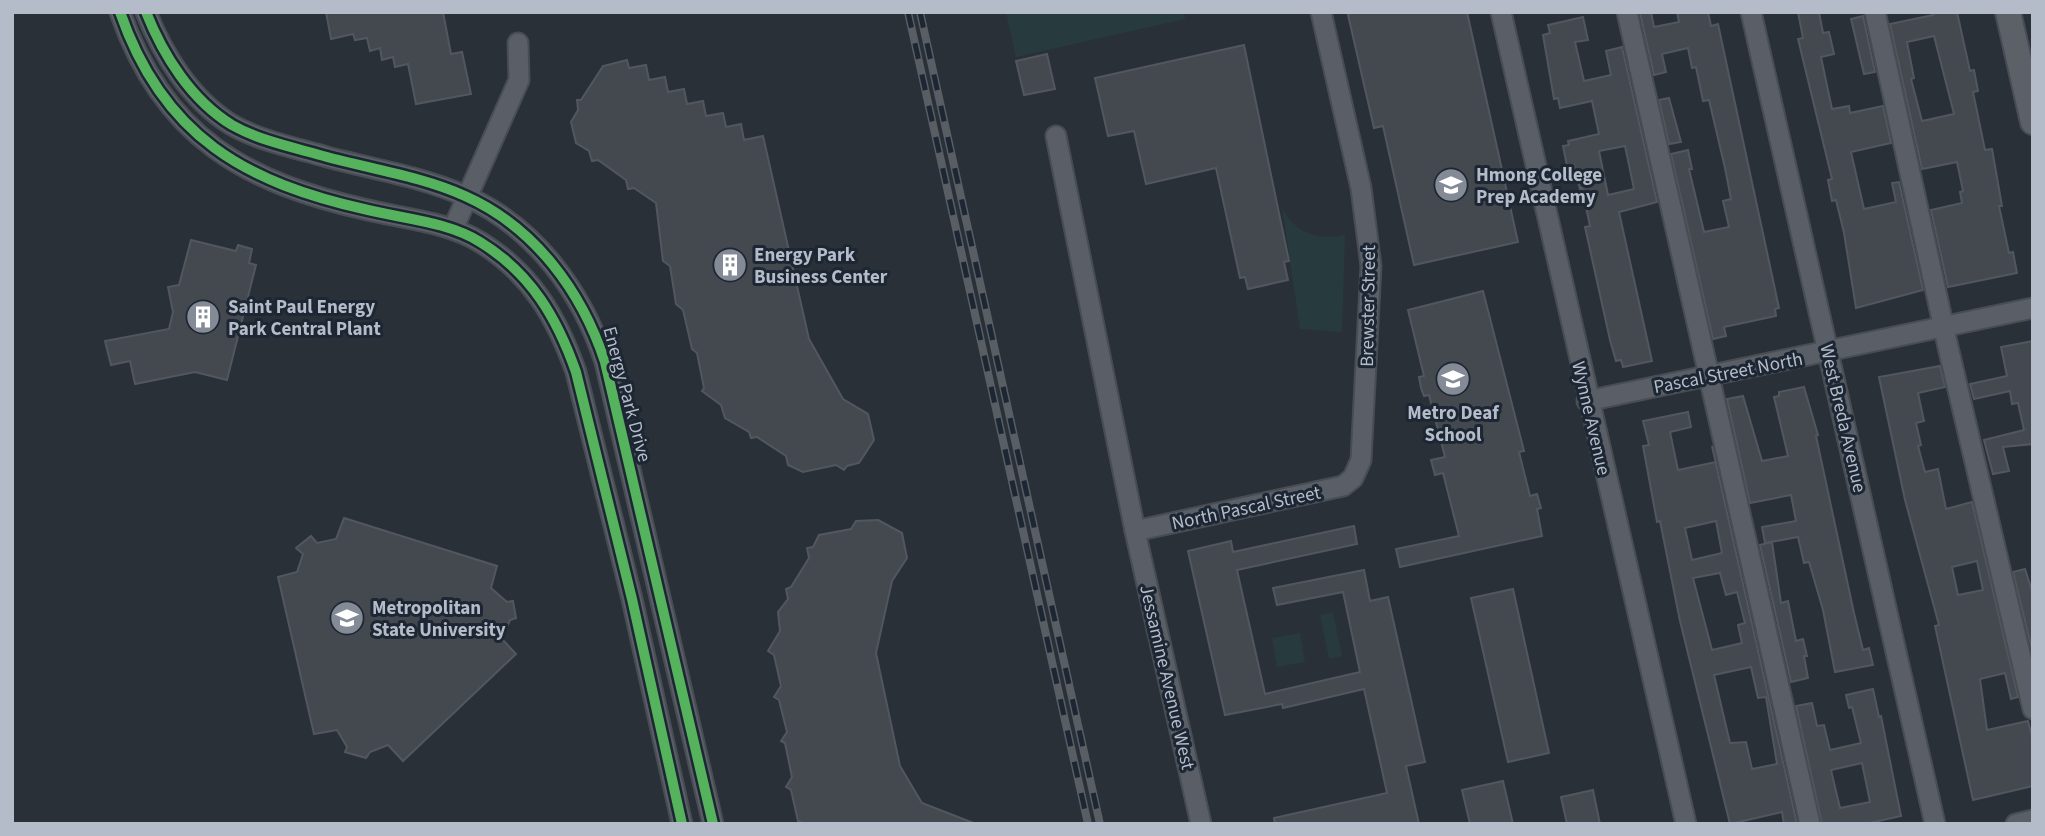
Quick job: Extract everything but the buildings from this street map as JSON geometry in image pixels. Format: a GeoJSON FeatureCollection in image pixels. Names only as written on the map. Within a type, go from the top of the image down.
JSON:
{"type":"FeatureCollection","features":[{"type":"Feature","properties":{"kind":"main road"},"geometry":{"type":"LineString","coordinates":[[2008,12],[2033,122]]}},
{"type":"Feature","properties":{"kind":"street"},"geometry":{"type":"LineString","coordinates":[[120,12],[130,40],[151,80],[209,146],[245,170],[292,190],[344,205],[453,229],[480,242],[517,269],[544,302],[566,344],[576,372],[630,591],[682,824]]}},
{"type":"Feature","properties":{"kind":"street","name":"Energy Park Drive"},"geometry":{"type":"LineString","coordinates":[[146,12],[157,40],[181,77],[206,104],[232,125],[288,146],[466,196],[504,219],[545,255],[568,284],[590,321],[605,362],[713,824]]}},
{"type":"Feature","properties":{"kind":"street","name":"Brewster Street"},"geometry":{"type":"LineString","coordinates":[[1321,12],[1360,184],[1371,266],[1361,460],[1353,478]]}},
{"type":"Feature","properties":{"kind":"street","name":"Wynne Avenue"},"geometry":{"type":"LineString","coordinates":[[1501,12],[1587,401],[1686,824]]}},
{"type":"Feature","properties":{"kind":"street"},"geometry":{"type":"LineString","coordinates":[[1627,12],[1810,824]]}},
{"type":"Feature","properties":{"kind":"street","name":"West Breda Avenue"},"geometry":{"type":"LineString","coordinates":[[1751,12],[1935,824]]}},
{"type":"Feature","properties":{"kind":"street"},"geometry":{"type":"LineString","coordinates":[[1875,12],[2033,709]]}},
{"type":"Feature","properties":{"kind":"street"},"geometry":{"type":"LineString","coordinates":[[453,229],[519,80],[519,43]]}},
{"type":"Feature","properties":{"kind":"street","name":"Jessamine Avenue West"},"geometry":{"type":"LineString","coordinates":[[1056,136],[1135,531],[1201,824]]}},
{"type":"Feature","properties":{"kind":"street","name":"Pascal Street North"},"geometry":{"type":"LineString","coordinates":[[1587,401],[2033,308]]}},
{"type":"Feature","properties":{"kind":"street","name":"North Pascal Street"},"geometry":{"type":"LineString","coordinates":[[1135,531],[1343,486],[1353,478]]}},
{"type":"Feature","properties":{"kind":"street"},"geometry":{"type":"LineString","coordinates":[[2016,824],[2033,820]]}},
{"type":"Feature","properties":{"kind":"green space"},"geometry":{"type":"Polygon","coordinates":[[[1006,12],[1184,12],[1185,19],[1016,57],[1006,12]]]}},
{"type":"Feature","properties":{"kind":"green space"},"geometry":{"type":"Polygon","coordinates":[[[1282,207],[1293,223],[1308,233],[1325,237],[1345,235],[1342,332],[1300,329],[1282,207]]]}},
{"type":"Feature","properties":{"kind":"green space"},"geometry":{"type":"Polygon","coordinates":[[[1333,612],[1342,656],[1329,659],[1320,615],[1333,612]]]}},
{"type":"Feature","properties":{"kind":"green space"},"geometry":{"type":"Polygon","coordinates":[[[1300,633],[1305,662],[1277,667],[1272,638],[1300,633]]]}},
{"type":"Feature","properties":{"kind":"railway"},"geometry":{"type":"LineString","coordinates":[[908,12],[1088,824]]}},
{"type":"Feature","properties":{"kind":"railway"},"geometry":{"type":"LineString","coordinates":[[920,12],[1100,824]]}},
{"type":"Feature","properties":{"kind":"cycle path"},"geometry":{"type":"LineString","coordinates":[[120,12],[138,55],[160,92],[185,122],[214,148],[247,168],[324,199],[440,225],[468,235],[498,254],[540,298],[560,333],[576,372],[632,599],[682,824]]}},
{"type":"Feature","properties":{"kind":"cycle path"},"geometry":{"type":"LineString","coordinates":[[146,12],[170,60],[191,90],[217,115],[232,125],[278,144],[449,189],[490,209],[513,225],[553,264],[583,311],[605,362],[713,824]]}},
{"type":"Feature","properties":{"kind":"place","name":"Hmong College Prep Academy"},"geometry":{"type":"Point","coordinates":[1451,185]}},
{"type":"Feature","properties":{"kind":"place","name":"Energy Park Business Center"},"geometry":{"type":"Point","coordinates":[730,265]}},
{"type":"Feature","properties":{"kind":"place","name":"Saint Paul Energy Park Central Plant"},"geometry":{"type":"Point","coordinates":[203,317]}},
{"type":"Feature","properties":{"kind":"place","name":"Metro Deaf School"},"geometry":{"type":"Point","coordinates":[1453,379]}},
{"type":"Feature","properties":{"kind":"place","name":"Metropolitan State University"},"geometry":{"type":"Point","coordinates":[347,618]}}]}
